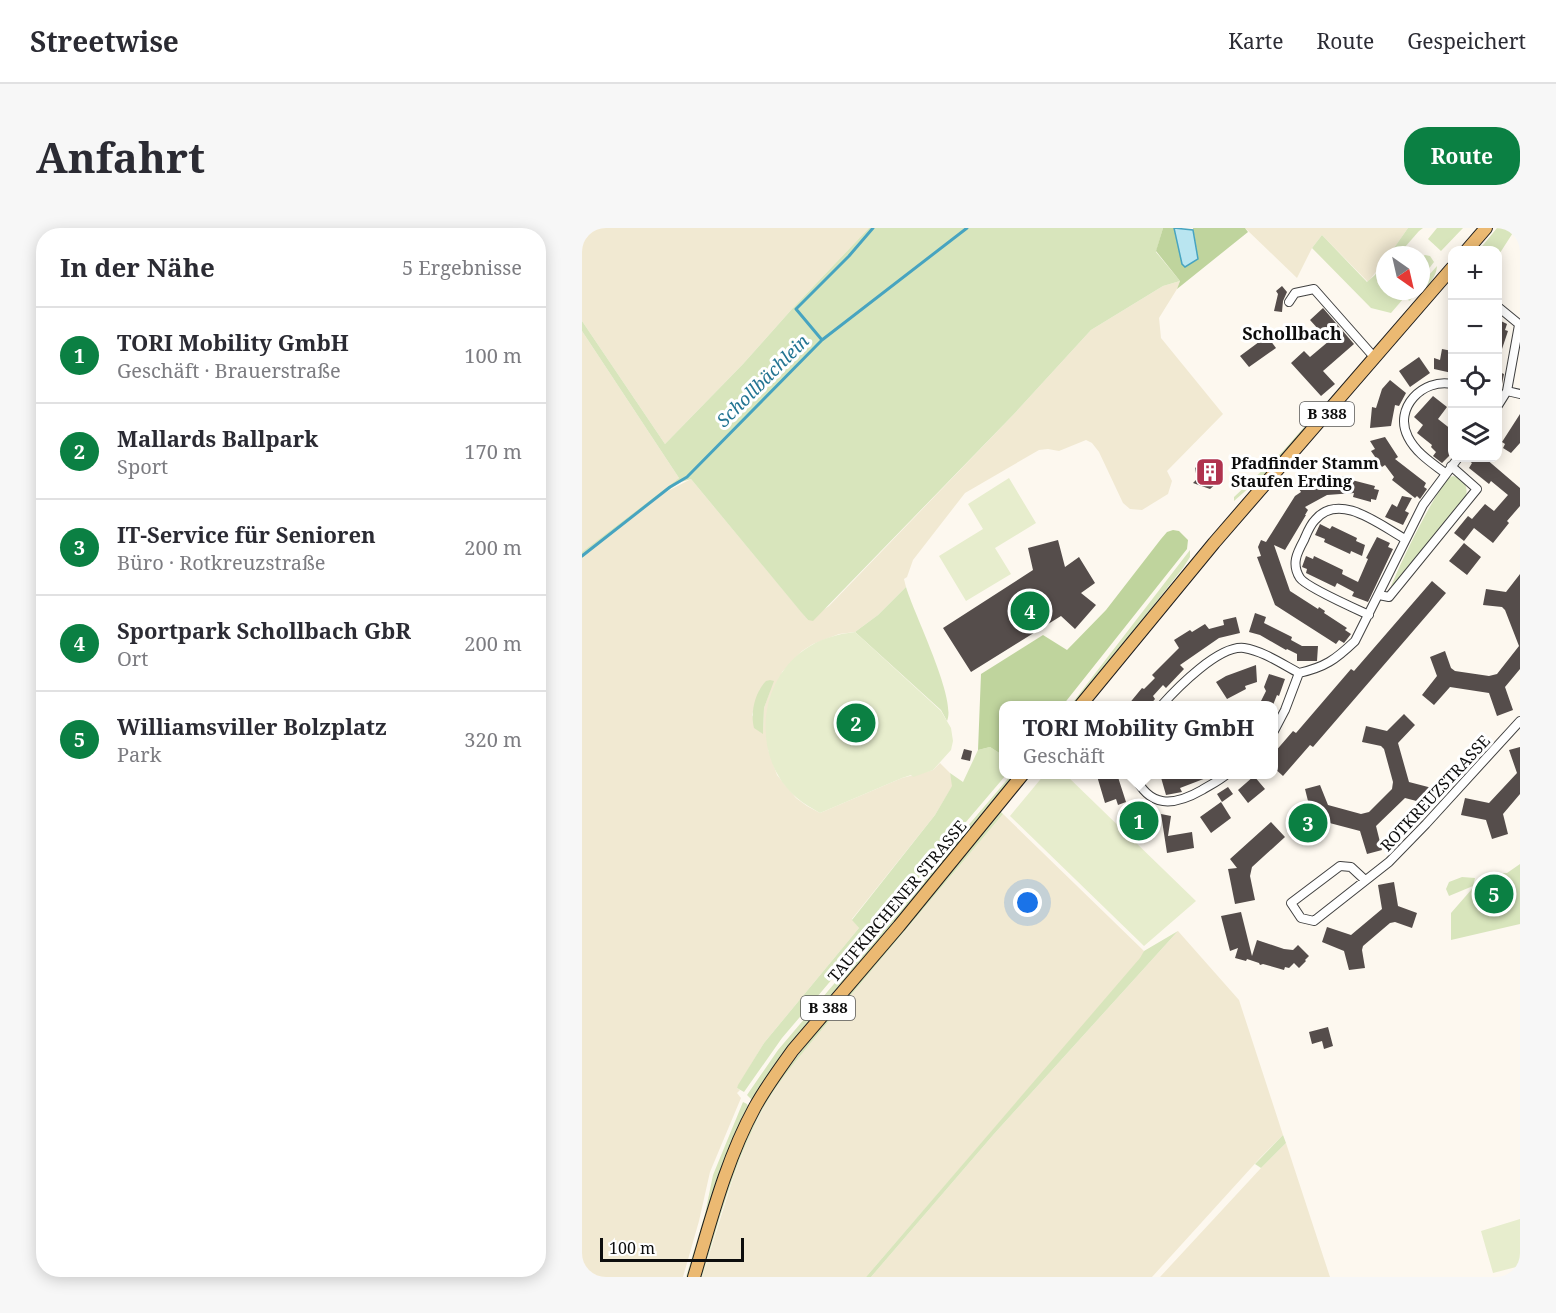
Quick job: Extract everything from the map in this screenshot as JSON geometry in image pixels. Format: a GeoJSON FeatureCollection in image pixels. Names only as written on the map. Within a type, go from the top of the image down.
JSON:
{"type":"FeatureCollection","features":[{"type":"Feature","properties":{"kind":"main road"},"geometry":{"type":"LineString","coordinates":[[1470,246],[1486,228]]}},
{"type":"Feature","properties":{"kind":"main road","name":"B 388"},"geometry":{"type":"LineString","coordinates":[[1083,701],[1214,543],[1448,274]]}},
{"type":"Feature","properties":{"kind":"main road","name":"TAUFKIRCHENER STRASSE"},"geometry":{"type":"LineString","coordinates":[[694,1277],[724,1177],[751,1115],[773,1078],[793,1050],[899,926],[1019,779]]}},
{"type":"Feature","properties":{"kind":"street"},"geometry":{"type":"LineString","coordinates":[[1289,302],[1295,292],[1314,289],[1374,357]]}},
{"type":"Feature","properties":{"kind":"street"},"geometry":{"type":"LineString","coordinates":[[1502,310],[1520,325],[1507,391],[1502,398]]}},
{"type":"Feature","properties":{"kind":"street"},"geometry":{"type":"LineString","coordinates":[[1379,595],[1389,597],[1477,489],[1425,458],[1412,444],[1405,430],[1404,420],[1414,395],[1441,383],[1448,384]]}},
{"type":"Feature","properties":{"kind":"street"},"geometry":{"type":"LineString","coordinates":[[1507,391],[1520,393]]}},
{"type":"Feature","properties":{"kind":"street"},"geometry":{"type":"LineString","coordinates":[[1165,701],[1215,658],[1232,649],[1241,648],[1259,653],[1299,673],[1322,668],[1341,654],[1355,642],[1423,505],[1455,462]]}},
{"type":"Feature","properties":{"kind":"street"},"geometry":{"type":"LineString","coordinates":[[1369,615],[1304,583],[1298,573],[1295,559],[1314,521],[1326,511],[1337,507],[1350,509],[1405,539]]}},
{"type":"Feature","properties":{"kind":"street"},"geometry":{"type":"LineString","coordinates":[[1278,723],[1299,673]]}},
{"type":"Feature","properties":{"kind":"street","name":"ROTKREUZSTRASSE"},"geometry":{"type":"LineString","coordinates":[[1365,880],[1352,867],[1340,866],[1291,903],[1301,918],[1314,921],[1389,862],[1520,721]]}},
{"type":"Feature","properties":{"kind":"street"},"geometry":{"type":"LineString","coordinates":[[1137,779],[1143,790],[1150,796],[1166,802],[1181,801],[1218,779]]}},
{"type":"Feature","properties":{"kind":"shaded area"},"geometry":{"type":"Polygon","coordinates":[[[582,228],[869,228],[665,444],[582,321],[582,228]]]}},
{"type":"Feature","properties":{"kind":"shaded area"},"geometry":{"type":"Polygon","coordinates":[[[1245,228],[1408,228],[1395,246],[1376,246],[1376,272],[1368,282],[1322,235],[1312,248],[1297,278],[1245,228]]]}},
{"type":"Feature","properties":{"kind":"shaded area"},"geometry":{"type":"Polygon","coordinates":[[[1180,281],[1159,318],[1161,338],[1223,414],[1167,471],[1172,481],[1168,494],[1142,510],[1130,509],[1123,503],[1099,452],[1092,443],[1086,440],[1059,451],[1039,450],[965,493],[913,560],[907,577],[904,579],[906,587],[878,615],[855,632],[839,634],[813,644],[802,651],[782,672],[768,749],[777,775],[796,798],[807,806],[820,813],[902,778],[933,770],[940,763],[950,773],[953,785],[935,815],[852,919],[859,928],[764,1043],[737,1088],[740,1090],[737,1093],[741,1098],[710,1172],[683,1277],[582,1277],[582,558],[664,493],[691,479],[808,620],[829,606],[1014,414],[1091,330],[1163,286],[1180,281]],[[760,689],[752,715],[763,733],[764,708],[770,691],[760,689]]]}},
{"type":"Feature","properties":{"kind":"shaded area"},"geometry":{"type":"Polygon","coordinates":[[[582,331],[679,478],[582,552],[582,331]]]}},
{"type":"Feature","properties":{"kind":"shaded area"},"geometry":{"type":"Polygon","coordinates":[[[1003,814],[1144,951],[1141,958],[866,1277],[702,1277],[734,1175],[749,1136],[767,1101],[787,1071],[1003,814]]]}},
{"type":"Feature","properties":{"kind":"shaded area"},"geometry":{"type":"Polygon","coordinates":[[[1178,931],[1239,1000],[1283,1135],[1152,1277],[871,1277],[994,1134],[1178,931]]]}},
{"type":"Feature","properties":{"kind":"shaded area"},"geometry":{"type":"Polygon","coordinates":[[[1286,1143],[1330,1277],[1160,1277],[1261,1168],[1286,1143]]]}},
{"type":"Feature","properties":{"kind":"green space"},"geometry":{"type":"Polygon","coordinates":[[[869,228],[1163,228],[1156,252],[1180,281],[1163,286],[1091,330],[1014,414],[813,621],[808,620],[801,612],[691,479],[681,482],[664,493],[582,558],[582,552],[679,478],[582,331],[582,321],[665,444],[869,228]]]}},
{"type":"Feature","properties":{"kind":"green space"},"geometry":{"type":"Polygon","coordinates":[[[1163,228],[1174,228],[1182,263],[1198,259],[1193,228],[1245,228],[1248,232],[1177,289],[1180,281],[1156,251],[1163,228]]]}},
{"type":"Feature","properties":{"kind":"green space"},"geometry":{"type":"Polygon","coordinates":[[[1408,228],[1423,228],[1406,246],[1395,246],[1408,228]]]}},
{"type":"Feature","properties":{"kind":"green space"},"geometry":{"type":"Polygon","coordinates":[[[1437,228],[1463,228],[1441,251],[1428,239],[1437,228]]]}},
{"type":"Feature","properties":{"kind":"green space"},"geometry":{"type":"Polygon","coordinates":[[[1497,228],[1516,228],[1502,250],[1502,246],[1482,246],[1497,228]]]}},
{"type":"Feature","properties":{"kind":"green space"},"geometry":{"type":"Polygon","coordinates":[[[1322,235],[1367,282],[1376,274],[1376,300],[1402,300],[1391,313],[1371,308],[1312,248],[1322,235]]]}},
{"type":"Feature","properties":{"kind":"green space"},"geometry":{"type":"Polygon","coordinates":[[[1437,266],[1436,272],[1431,282],[1430,274],[1437,266]]]}},
{"type":"Feature","properties":{"kind":"green space"},"geometry":{"type":"Polygon","coordinates":[[[1312,418],[1315,419],[1277,463],[1234,501],[1234,497],[1283,451],[1312,418]]]}},
{"type":"Feature","properties":{"kind":"green space"},"geometry":{"type":"Polygon","coordinates":[[[1453,476],[1465,484],[1466,497],[1391,586],[1430,507],[1445,481],[1453,476]]]}},
{"type":"Feature","properties":{"kind":"green space"},"geometry":{"type":"Polygon","coordinates":[[[1009,478],[1036,523],[995,548],[1011,574],[966,601],[939,556],[983,529],[968,504],[1009,478]]]}},
{"type":"Feature","properties":{"kind":"green space"},"geometry":{"type":"Polygon","coordinates":[[[1179,531],[1188,540],[1187,549],[1066,701],[999,701],[999,753],[990,747],[978,750],[981,674],[1043,635],[1067,650],[1106,610],[1167,532],[1179,531]]]}},
{"type":"Feature","properties":{"kind":"green space"},"geometry":{"type":"Polygon","coordinates":[[[1190,550],[1190,557],[1183,568],[1078,701],[1074,701],[1190,550]]]}},
{"type":"Feature","properties":{"kind":"green space"},"geometry":{"type":"Polygon","coordinates":[[[906,587],[941,676],[948,710],[947,721],[941,710],[855,632],[878,615],[906,587]]]}},
{"type":"Feature","properties":{"kind":"green space"},"geometry":{"type":"Polygon","coordinates":[[[855,632],[941,711],[951,728],[953,741],[951,750],[933,770],[902,778],[820,813],[797,798],[782,782],[772,764],[767,743],[766,722],[769,702],[776,682],[788,665],[804,650],[828,638],[855,632]]]}},
{"type":"Feature","properties":{"kind":"green space"},"geometry":{"type":"Polygon","coordinates":[[[766,681],[774,681],[764,708],[763,734],[754,728],[753,709],[759,691],[766,681]]]}},
{"type":"Feature","properties":{"kind":"green space"},"geometry":{"type":"Polygon","coordinates":[[[990,747],[999,753],[999,779],[1003,779],[782,1038],[744,1092],[737,1088],[764,1043],[859,928],[852,920],[935,815],[952,786],[950,773],[963,782],[978,750],[990,747]]]}},
{"type":"Feature","properties":{"kind":"green space"},"geometry":{"type":"Polygon","coordinates":[[[1008,779],[1014,779],[798,1037],[752,1100],[747,1095],[778,1050],[1008,779]]]}},
{"type":"Feature","properties":{"kind":"green space"},"geometry":{"type":"Polygon","coordinates":[[[1041,779],[1070,779],[1196,901],[1144,946],[1010,816],[1041,779]]]}},
{"type":"Feature","properties":{"kind":"green space"},"geometry":{"type":"Polygon","coordinates":[[[1000,811],[1003,814],[809,1045],[774,1091],[762,1110],[740,1158],[702,1277],[700,1277],[726,1191],[744,1142],[774,1086],[1000,811]]]}},
{"type":"Feature","properties":{"kind":"green space"},"geometry":{"type":"Polygon","coordinates":[[[1520,864],[1520,924],[1451,940],[1451,913],[1485,874],[1507,873],[1520,864]]]}},
{"type":"Feature","properties":{"kind":"green space"},"geometry":{"type":"Polygon","coordinates":[[[1462,877],[1475,878],[1473,886],[1449,896],[1446,889],[1449,882],[1462,877]]]}},
{"type":"Feature","properties":{"kind":"green space"},"geometry":{"type":"Polygon","coordinates":[[[1178,931],[994,1134],[871,1277],[866,1277],[1144,951],[1178,931]]]}},
{"type":"Feature","properties":{"kind":"green space"},"geometry":{"type":"Polygon","coordinates":[[[743,1102],[749,1108],[725,1157],[688,1277],[686,1277],[705,1214],[713,1175],[743,1102]]]}},
{"type":"Feature","properties":{"kind":"green space"},"geometry":{"type":"Polygon","coordinates":[[[1283,1135],[1286,1143],[1261,1168],[1255,1164],[1283,1135]]]}},
{"type":"Feature","properties":{"kind":"green space"},"geometry":{"type":"Polygon","coordinates":[[[1520,1219],[1520,1266],[1493,1273],[1481,1231],[1520,1219]]]}},
{"type":"Feature","properties":{"kind":"water"},"geometry":{"type":"Polygon","coordinates":[[[1174,228],[1193,230],[1198,259],[1185,267],[1182,264],[1174,228]]]}},
{"type":"Feature","properties":{"kind":"building"},"geometry":{"type":"Polygon","coordinates":[[[1282,286],[1287,292],[1282,312],[1274,311],[1278,294],[1276,291],[1282,286]]]}},
{"type":"Feature","properties":{"kind":"building"},"geometry":{"type":"Polygon","coordinates":[[[1323,308],[1354,344],[1323,371],[1335,384],[1321,396],[1291,363],[1304,351],[1310,357],[1329,341],[1310,320],[1323,308]]]}},
{"type":"Feature","properties":{"kind":"building"},"geometry":{"type":"Polygon","coordinates":[[[1502,322],[1507,324],[1505,330],[1508,331],[1502,349],[1502,322]]]}},
{"type":"Feature","properties":{"kind":"building"},"geometry":{"type":"Polygon","coordinates":[[[1267,336],[1276,348],[1249,367],[1240,356],[1267,336]]]}},
{"type":"Feature","properties":{"kind":"building"},"geometry":{"type":"Polygon","coordinates":[[[1442,349],[1448,350],[1448,372],[1434,369],[1434,358],[1440,360],[1442,349]]]}},
{"type":"Feature","properties":{"kind":"building"},"geometry":{"type":"Polygon","coordinates":[[[1419,357],[1430,373],[1410,387],[1399,371],[1419,357]]]}},
{"type":"Feature","properties":{"kind":"building"},"geometry":{"type":"Polygon","coordinates":[[[1390,380],[1406,393],[1399,406],[1395,405],[1391,426],[1370,428],[1372,407],[1376,408],[1382,389],[1390,380]]]}},
{"type":"Feature","properties":{"kind":"building"},"geometry":{"type":"Polygon","coordinates":[[[1433,396],[1447,407],[1438,419],[1448,427],[1448,457],[1442,463],[1433,456],[1436,452],[1431,447],[1432,445],[1417,433],[1423,425],[1414,417],[1433,396]]]}},
{"type":"Feature","properties":{"kind":"building"},"geometry":{"type":"Polygon","coordinates":[[[1520,414],[1520,443],[1511,453],[1503,448],[1505,444],[1502,442],[1520,414]]]}},
{"type":"Feature","properties":{"kind":"building"},"geometry":{"type":"Polygon","coordinates":[[[1385,437],[1398,457],[1395,459],[1426,483],[1424,487],[1427,489],[1420,499],[1417,496],[1415,498],[1392,480],[1394,477],[1385,465],[1382,467],[1371,451],[1375,449],[1370,441],[1385,437]]]}},
{"type":"Feature","properties":{"kind":"building","name":"Pfadfinder Stamm Staufen Erding"},"geometry":{"type":"Polygon","coordinates":[[[1220,459],[1224,477],[1210,489],[1193,483],[1197,479],[1195,468],[1205,460],[1215,463],[1220,459]]]}},
{"type":"Feature","properties":{"kind":"building"},"geometry":{"type":"Polygon","coordinates":[[[1490,462],[1520,488],[1520,506],[1493,543],[1474,528],[1464,541],[1454,533],[1468,516],[1472,519],[1485,504],[1494,511],[1508,495],[1491,481],[1489,484],[1469,468],[1472,463],[1490,462]]]}},
{"type":"Feature","properties":{"kind":"building"},"geometry":{"type":"Polygon","coordinates":[[[1348,476],[1348,479],[1375,486],[1374,489],[1379,490],[1376,500],[1371,499],[1371,502],[1353,497],[1354,493],[1327,495],[1305,507],[1308,510],[1306,515],[1285,550],[1274,545],[1290,591],[1325,611],[1324,613],[1347,628],[1345,630],[1351,634],[1344,643],[1339,640],[1336,644],[1275,605],[1257,557],[1261,556],[1258,547],[1261,540],[1266,542],[1295,496],[1301,492],[1299,489],[1321,479],[1348,476]]]}},
{"type":"Feature","properties":{"kind":"building"},"geometry":{"type":"Polygon","coordinates":[[[1402,496],[1412,498],[1405,511],[1409,513],[1403,525],[1385,517],[1392,504],[1397,507],[1402,496]]]}},
{"type":"Feature","properties":{"kind":"building"},"geometry":{"type":"Polygon","coordinates":[[[1320,524],[1330,529],[1332,526],[1357,538],[1356,541],[1365,545],[1362,556],[1351,551],[1350,554],[1324,542],[1325,539],[1315,535],[1320,524]]]}},
{"type":"Feature","properties":{"kind":"building"},"geometry":{"type":"Polygon","coordinates":[[[1377,537],[1390,543],[1388,547],[1393,549],[1368,602],[1352,596],[1354,592],[1337,583],[1335,587],[1306,573],[1307,569],[1302,567],[1306,556],[1313,559],[1314,556],[1343,570],[1342,574],[1358,582],[1368,559],[1366,558],[1377,537]]]}},
{"type":"Feature","properties":{"kind":"building"},"geometry":{"type":"Polygon","coordinates":[[[1058,540],[1065,567],[1079,557],[1095,583],[1081,593],[1096,605],[1075,629],[1061,616],[971,672],[943,628],[1033,570],[1028,548],[1058,540]]]}},
{"type":"Feature","properties":{"kind":"building"},"geometry":{"type":"Polygon","coordinates":[[[1464,543],[1481,557],[1467,575],[1449,561],[1464,543]]]}},
{"type":"Feature","properties":{"kind":"building"},"geometry":{"type":"Polygon","coordinates":[[[1520,574],[1520,669],[1505,687],[1513,710],[1497,716],[1489,693],[1450,687],[1434,705],[1422,695],[1437,676],[1430,657],[1445,651],[1451,668],[1455,671],[1489,676],[1497,674],[1519,646],[1505,610],[1502,607],[1483,605],[1486,589],[1506,592],[1520,574]]]}},
{"type":"Feature","properties":{"kind":"building"},"geometry":{"type":"Polygon","coordinates":[[[1432,581],[1446,593],[1313,747],[1310,745],[1283,776],[1278,772],[1278,748],[1293,731],[1296,733],[1351,669],[1354,671],[1432,581]]]}},
{"type":"Feature","properties":{"kind":"building"},"geometry":{"type":"Polygon","coordinates":[[[1255,613],[1266,617],[1264,623],[1292,637],[1291,640],[1302,646],[1318,646],[1317,661],[1297,661],[1297,654],[1260,635],[1249,632],[1255,613]]]}},
{"type":"Feature","properties":{"kind":"building"},"geometry":{"type":"Polygon","coordinates":[[[1236,617],[1240,633],[1219,638],[1180,665],[1184,669],[1166,688],[1163,685],[1153,696],[1153,701],[1131,701],[1142,688],[1144,689],[1155,678],[1152,675],[1179,648],[1174,640],[1205,624],[1209,629],[1224,625],[1223,620],[1236,617]]]}},
{"type":"Feature","properties":{"kind":"building"},"geometry":{"type":"Polygon","coordinates":[[[1256,665],[1257,682],[1245,686],[1246,689],[1227,699],[1216,682],[1256,665]]]}},
{"type":"Feature","properties":{"kind":"building"},"geometry":{"type":"Polygon","coordinates":[[[1269,674],[1285,679],[1279,696],[1277,695],[1275,701],[1261,701],[1266,691],[1264,687],[1269,674]]]}},
{"type":"Feature","properties":{"kind":"building"},"geometry":{"type":"Polygon","coordinates":[[[1404,714],[1415,725],[1398,743],[1409,782],[1432,788],[1428,804],[1405,798],[1376,826],[1382,850],[1367,854],[1360,831],[1322,821],[1305,838],[1293,827],[1310,809],[1305,789],[1320,785],[1328,805],[1361,814],[1369,812],[1392,789],[1393,782],[1384,749],[1381,746],[1362,742],[1366,726],[1387,731],[1404,714]]]}},
{"type":"Feature","properties":{"kind":"building"},"geometry":{"type":"Polygon","coordinates":[[[1520,747],[1520,794],[1503,814],[1508,834],[1492,839],[1486,820],[1461,815],[1465,798],[1489,803],[1517,773],[1509,750],[1520,747]]]}},
{"type":"Feature","properties":{"kind":"building"},"geometry":{"type":"Polygon","coordinates":[[[964,749],[972,751],[970,761],[961,759],[964,749]]]}},
{"type":"Feature","properties":{"kind":"building"},"geometry":{"type":"Polygon","coordinates":[[[1098,779],[1119,779],[1126,802],[1118,805],[1116,799],[1105,803],[1098,779]]]}},
{"type":"Feature","properties":{"kind":"building"},"geometry":{"type":"Polygon","coordinates":[[[1161,779],[1204,779],[1180,788],[1182,792],[1166,795],[1161,779]]]}},
{"type":"Feature","properties":{"kind":"building"},"geometry":{"type":"Polygon","coordinates":[[[1251,779],[1257,779],[1265,789],[1248,803],[1238,790],[1251,779]]]}},
{"type":"Feature","properties":{"kind":"building"},"geometry":{"type":"Polygon","coordinates":[[[1228,787],[1233,794],[1222,802],[1217,794],[1228,787]]]}},
{"type":"Feature","properties":{"kind":"building"},"geometry":{"type":"Polygon","coordinates":[[[1221,802],[1231,818],[1211,833],[1200,817],[1221,802]]]}},
{"type":"Feature","properties":{"kind":"building"},"geometry":{"type":"Polygon","coordinates":[[[1138,803],[1144,808],[1140,812],[1158,827],[1147,841],[1127,824],[1136,812],[1133,809],[1138,803]]]}},
{"type":"Feature","properties":{"kind":"building"},"geometry":{"type":"Polygon","coordinates":[[[1161,814],[1171,816],[1168,836],[1192,832],[1194,848],[1167,853],[1161,814]]]}},
{"type":"Feature","properties":{"kind":"building"},"geometry":{"type":"Polygon","coordinates":[[[1271,822],[1285,837],[1252,867],[1250,876],[1255,900],[1235,904],[1228,869],[1237,868],[1230,859],[1271,822]]]}},
{"type":"Feature","properties":{"kind":"building"},"geometry":{"type":"Polygon","coordinates":[[[1394,882],[1398,906],[1417,913],[1412,928],[1395,922],[1390,923],[1363,946],[1365,968],[1349,970],[1344,951],[1322,942],[1327,927],[1351,935],[1382,909],[1378,885],[1394,882]]]}},
{"type":"Feature","properties":{"kind":"building"},"geometry":{"type":"Polygon","coordinates":[[[1241,912],[1252,956],[1257,940],[1284,949],[1293,950],[1298,945],[1309,956],[1306,961],[1299,968],[1294,963],[1289,968],[1285,967],[1284,970],[1260,965],[1247,959],[1246,961],[1235,958],[1238,948],[1230,951],[1221,916],[1241,912]]]}},
{"type":"Feature","properties":{"kind":"building"},"geometry":{"type":"Polygon","coordinates":[[[1328,1027],[1333,1046],[1324,1049],[1322,1041],[1312,1044],[1309,1032],[1328,1027]]]}},
{"type":"Feature","properties":{"kind":"waterway"},"geometry":{"type":"LineString","coordinates":[[822,340],[796,309],[849,256],[873,228]]}},
{"type":"Feature","properties":{"kind":"waterway","name":"Schollbächlein"},"geometry":{"type":"LineString","coordinates":[[582,556],[670,487],[687,477],[822,340],[967,228]]}},
{"type":"Feature","properties":{"kind":"place","name":"Pfadfinder Stamm Staufen Erding"},"geometry":{"type":"Point","coordinates":[1210,472]}},
{"type":"Feature","properties":{"kind":"place","name":"Sportpark Schollbach GbR"},"geometry":{"type":"Point","coordinates":[1030,611]}},
{"type":"Feature","properties":{"kind":"place","name":"Mallards Ballpark"},"geometry":{"type":"Point","coordinates":[856,723]}},
{"type":"Feature","properties":{"kind":"place","name":"TORI Mobility GmbH"},"geometry":{"type":"Point","coordinates":[1139,821]}},
{"type":"Feature","properties":{"kind":"place","name":"IT-Service für Senioren"},"geometry":{"type":"Point","coordinates":[1308,823]}},
{"type":"Feature","properties":{"kind":"place","name":"Williamsviller Bolzplatz"},"geometry":{"type":"Point","coordinates":[1494,894]}},
{"type":"Feature","properties":{"kind":"district","name":"Schollbach"},"geometry":{"type":"Point","coordinates":[1292,334]}}]}
